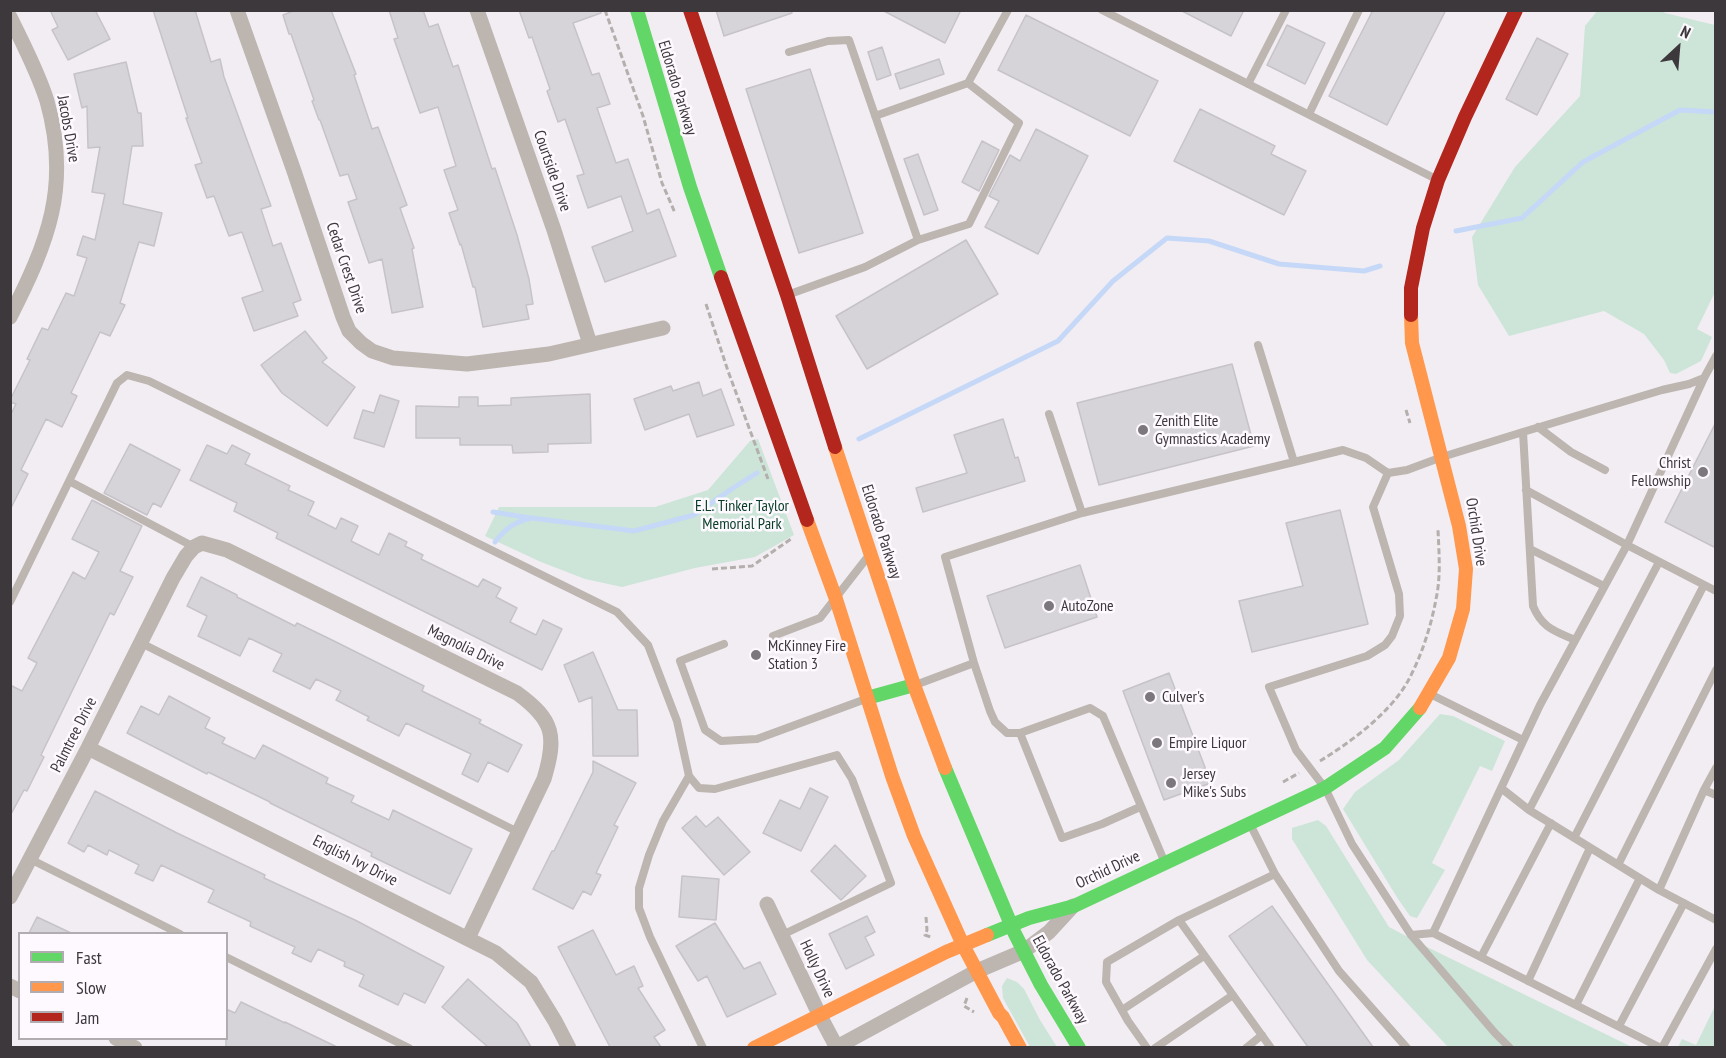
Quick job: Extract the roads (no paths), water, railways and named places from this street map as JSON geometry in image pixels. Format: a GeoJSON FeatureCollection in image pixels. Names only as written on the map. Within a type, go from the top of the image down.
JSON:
{"type":"FeatureCollection","features":[{"type":"Feature","properties":{"kind":"main road","name":"Eldorado Parkway"},"geometry":{"type":"LineString","coordinates":[[637,10],[690,187],[836,599],[891,776],[914,836],[963,945],[1020,1047]]}},
{"type":"Feature","properties":{"kind":"main road","name":"Eldorado Parkway"},"geometry":{"type":"LineString","coordinates":[[690,10],[787,295],[914,685],[947,773],[1024,951],[1041,985],[1079,1047]]}},
{"type":"Feature","properties":{"kind":"main road","name":"Orchid Drive"},"geometry":{"type":"LineString","coordinates":[[754,1047],[963,945],[1036,916],[1074,906],[1325,788],[1385,748],[1421,706],[1449,658],[1463,609],[1466,569],[1459,526],[1412,343],[1411,288],[1422,228],[1438,180],[1516,10]]}},
{"type":"Feature","properties":{"kind":"main road"},"geometry":{"type":"LineString","coordinates":[[867,698],[914,685]]}},
{"type":"Feature","properties":{"kind":"street","name":"Cedar Crest Drive"},"geometry":{"type":"LineString","coordinates":[[237,10],[343,317],[349,331],[361,343],[372,351],[393,358],[467,364],[549,354],[663,328]]}},
{"type":"Feature","properties":{"kind":"street","name":"Courtside Drive"},"geometry":{"type":"LineString","coordinates":[[477,10],[554,230],[590,344]]}},
{"type":"Feature","properties":{"kind":"street","name":"Jacobs Drive"},"geometry":{"type":"LineString","coordinates":[[10,17],[47,100],[57,153],[55,200],[45,241],[11,316]]}},
{"type":"Feature","properties":{"kind":"street","name":"Magnolia Drive"},"geometry":{"type":"LineString","coordinates":[[194,547],[202,543],[227,550],[517,693],[544,717],[550,734],[550,757],[544,779],[468,938]]}},
{"type":"Feature","properties":{"kind":"street","name":"Palmtree Drive"},"geometry":{"type":"LineString","coordinates":[[10,897],[168,588],[186,556],[194,547]]}},
{"type":"Feature","properties":{"kind":"street","name":"English Ivy Drive"},"geometry":{"type":"LineString","coordinates":[[88,748],[496,953],[531,982],[569,1047]]}},
{"type":"Feature","properties":{"kind":"street","name":"Holly Drive"},"geometry":{"type":"LineString","coordinates":[[767,904],[836,1047]]}},
{"type":"Feature","properties":{"kind":"street","name":"Orchid Drive"},"geometry":{"type":"LineString","coordinates":[[836,1047],[977,971],[1024,951],[1049,932],[1074,906]]}},
{"type":"Feature","properties":{"kind":"street"},"geometry":{"type":"LineString","coordinates":[[120,1040],[135,1047]]}},
{"type":"Feature","properties":{"kind":"lane"},"geometry":{"type":"LineString","coordinates":[[875,116],[968,83],[1008,10]]}},
{"type":"Feature","properties":{"kind":"lane"},"geometry":{"type":"LineString","coordinates":[[1102,10],[1438,180]]}},
{"type":"Feature","properties":{"kind":"lane"},"geometry":{"type":"LineString","coordinates":[[1248,84],[1286,10]]}},
{"type":"Feature","properties":{"kind":"lane"},"geometry":{"type":"LineString","coordinates":[[1308,114],[1359,10]]}},
{"type":"Feature","properties":{"kind":"lane"},"geometry":{"type":"LineString","coordinates":[[789,52],[828,41],[849,40],[918,240]]}},
{"type":"Feature","properties":{"kind":"lane"},"geometry":{"type":"LineString","coordinates":[[787,295],[865,267],[918,240],[969,224],[1019,123],[968,83]]}},
{"type":"Feature","properties":{"kind":"lane"},"geometry":{"type":"LineString","coordinates":[[1258,345],[1294,462]]}},
{"type":"Feature","properties":{"kind":"lane"},"geometry":{"type":"LineString","coordinates":[[1433,933],[1523,740],[1627,545],[1716,356]]}},
{"type":"Feature","properties":{"kind":"lane"},"geometry":{"type":"LineString","coordinates":[[10,602],[117,383],[127,375],[149,381],[617,612],[648,645],[677,721],[688,776],[699,788],[715,789],[837,755],[852,779],[891,883],[782,935]]}},
{"type":"Feature","properties":{"kind":"lane"},"geometry":{"type":"LineString","coordinates":[[1165,863],[1103,716],[1090,708],[1020,733],[1007,733],[995,722],[974,663],[945,557],[1082,513],[1343,450],[1366,458],[1388,473],[1407,470],[1538,427],[1704,378]]}},
{"type":"Feature","properties":{"kind":"lane"},"geometry":{"type":"LineString","coordinates":[[1049,414],[1082,513]]}},
{"type":"Feature","properties":{"kind":"lane"},"geometry":{"type":"LineString","coordinates":[[1538,427],[1570,452],[1605,470]]}},
{"type":"Feature","properties":{"kind":"lane"},"geometry":{"type":"LineString","coordinates":[[1523,432],[1533,606],[1545,626],[1575,640]]}},
{"type":"Feature","properties":{"kind":"lane"},"geometry":{"type":"LineString","coordinates":[[1388,473],[1373,507],[1399,594],[1400,616],[1392,636],[1385,645],[1367,656],[1269,687],[1296,750],[1325,788],[1352,844],[1411,935],[1495,1033],[1510,1047]]}},
{"type":"Feature","properties":{"kind":"lane"},"geometry":{"type":"LineString","coordinates":[[69,481],[194,547]]}},
{"type":"Feature","properties":{"kind":"lane"},"geometry":{"type":"LineString","coordinates":[[1526,490],[1716,591]]}},
{"type":"Feature","properties":{"kind":"lane"},"geometry":{"type":"LineString","coordinates":[[1530,549],[1604,586]]}},
{"type":"Feature","properties":{"kind":"lane"},"geometry":{"type":"LineString","coordinates":[[773,636],[820,618],[871,553]]}},
{"type":"Feature","properties":{"kind":"lane"},"geometry":{"type":"LineString","coordinates":[[1528,810],[1659,562]]}},
{"type":"Feature","properties":{"kind":"lane"},"geometry":{"type":"LineString","coordinates":[[1574,838],[1704,585]]}},
{"type":"Feature","properties":{"kind":"lane"},"geometry":{"type":"LineString","coordinates":[[141,643],[518,832]]}},
{"type":"Feature","properties":{"kind":"lane"},"geometry":{"type":"LineString","coordinates":[[724,644],[680,661],[705,730],[722,741],[757,739],[867,698]]}},
{"type":"Feature","properties":{"kind":"lane"},"geometry":{"type":"LineString","coordinates":[[914,685],[974,663]]}},
{"type":"Feature","properties":{"kind":"lane"},"geometry":{"type":"LineString","coordinates":[[1618,865],[1716,670]]}},
{"type":"Feature","properties":{"kind":"lane"},"geometry":{"type":"LineString","coordinates":[[1429,693],[1523,740]]}},
{"type":"Feature","properties":{"kind":"lane"},"geometry":{"type":"LineString","coordinates":[[1020,733],[1062,838],[1140,807]]}},
{"type":"Feature","properties":{"kind":"lane"},"geometry":{"type":"LineString","coordinates":[[1659,890],[1704,789],[1716,768]]}},
{"type":"Feature","properties":{"kind":"lane"},"geometry":{"type":"LineString","coordinates":[[688,776],[663,821],[649,855],[639,888],[639,908],[650,937],[703,1047]]}},
{"type":"Feature","properties":{"kind":"lane"},"geometry":{"type":"LineString","coordinates":[[1501,788],[1528,810],[1659,890],[1716,920]]}},
{"type":"Feature","properties":{"kind":"lane"},"geometry":{"type":"LineString","coordinates":[[1704,789],[1716,795]]}},
{"type":"Feature","properties":{"kind":"lane"},"geometry":{"type":"LineString","coordinates":[[1250,823],[1275,874],[1340,970],[1407,1047]]}},
{"type":"Feature","properties":{"kind":"lane"},"geometry":{"type":"LineString","coordinates":[[1481,957],[1551,823]]}},
{"type":"Feature","properties":{"kind":"lane"},"geometry":{"type":"LineString","coordinates":[[1528,981],[1590,848]]}},
{"type":"Feature","properties":{"kind":"lane"},"geometry":{"type":"LineString","coordinates":[[30,859],[178,932]]}},
{"type":"Feature","properties":{"kind":"lane"},"geometry":{"type":"LineString","coordinates":[[1147,1047],[1122,1011],[1106,982],[1107,962],[1179,920],[1275,874]]}},
{"type":"Feature","properties":{"kind":"lane"},"geometry":{"type":"LineString","coordinates":[[1576,1005],[1640,878]]}},
{"type":"Feature","properties":{"kind":"lane"},"geometry":{"type":"LineString","coordinates":[[1619,1026],[1684,903]]}},
{"type":"Feature","properties":{"kind":"lane"},"geometry":{"type":"LineString","coordinates":[[1179,920],[1271,1047]]}},
{"type":"Feature","properties":{"kind":"lane"},"geometry":{"type":"LineString","coordinates":[[1411,935],[1433,933],[1661,1047],[1716,949]]}},
{"type":"Feature","properties":{"kind":"lane"},"geometry":{"type":"LineString","coordinates":[[1122,1011],[1204,956]]}},
{"type":"Feature","properties":{"kind":"lane"},"geometry":{"type":"LineString","coordinates":[[228,958],[409,1047]]}},
{"type":"Feature","properties":{"kind":"lane"},"geometry":{"type":"LineString","coordinates":[[1155,1047],[1233,995]]}},
{"type":"Feature","properties":{"kind":"lane"},"geometry":{"type":"LineString","coordinates":[[1246,1047],[1262,1035]]}},
{"type":"Feature","properties":{"kind":"waterway"},"geometry":{"type":"LineString","coordinates":[[1456,231],[1522,218],[1583,162],[1680,110],[1716,112]]}},
{"type":"Feature","properties":{"kind":"waterway"},"geometry":{"type":"LineString","coordinates":[[859,439],[1058,341],[1113,281],[1167,238],[1209,241],[1279,264],[1364,271],[1380,266]]}},
{"type":"Feature","properties":{"kind":"waterway"},"geometry":{"type":"LineString","coordinates":[[495,542],[511,526],[532,518],[634,531],[694,515],[757,473]]}},
{"type":"Feature","properties":{"kind":"waterway"},"geometry":{"type":"LineString","coordinates":[[493,512],[530,518]]}},
{"type":"Feature","properties":{"kind":"place","name":"Zenith Elite Gymnastics Academy"},"geometry":{"type":"Point","coordinates":[1143,430]}},
{"type":"Feature","properties":{"kind":"place","name":"Christ Fellowship"},"geometry":{"type":"Point","coordinates":[1703,472]}},
{"type":"Feature","properties":{"kind":"place","name":"AutoZone"},"geometry":{"type":"Point","coordinates":[1049,606]}},
{"type":"Feature","properties":{"kind":"place","name":"McKinney Fire Station 3"},"geometry":{"type":"Point","coordinates":[756,655]}},
{"type":"Feature","properties":{"kind":"place","name":"Culver's"},"geometry":{"type":"Point","coordinates":[1150,697]}},
{"type":"Feature","properties":{"kind":"place","name":"Empire Liquor"},"geometry":{"type":"Point","coordinates":[1157,743]}},
{"type":"Feature","properties":{"kind":"place","name":"Jersey Mike's Subs"},"geometry":{"type":"Point","coordinates":[1171,783]}},
{"type":"Feature","properties":{"kind":"park label","name":"E.L. Tinker Taylor Memorial Park"},"geometry":{"type":"Point","coordinates":[742,515]}}]}
